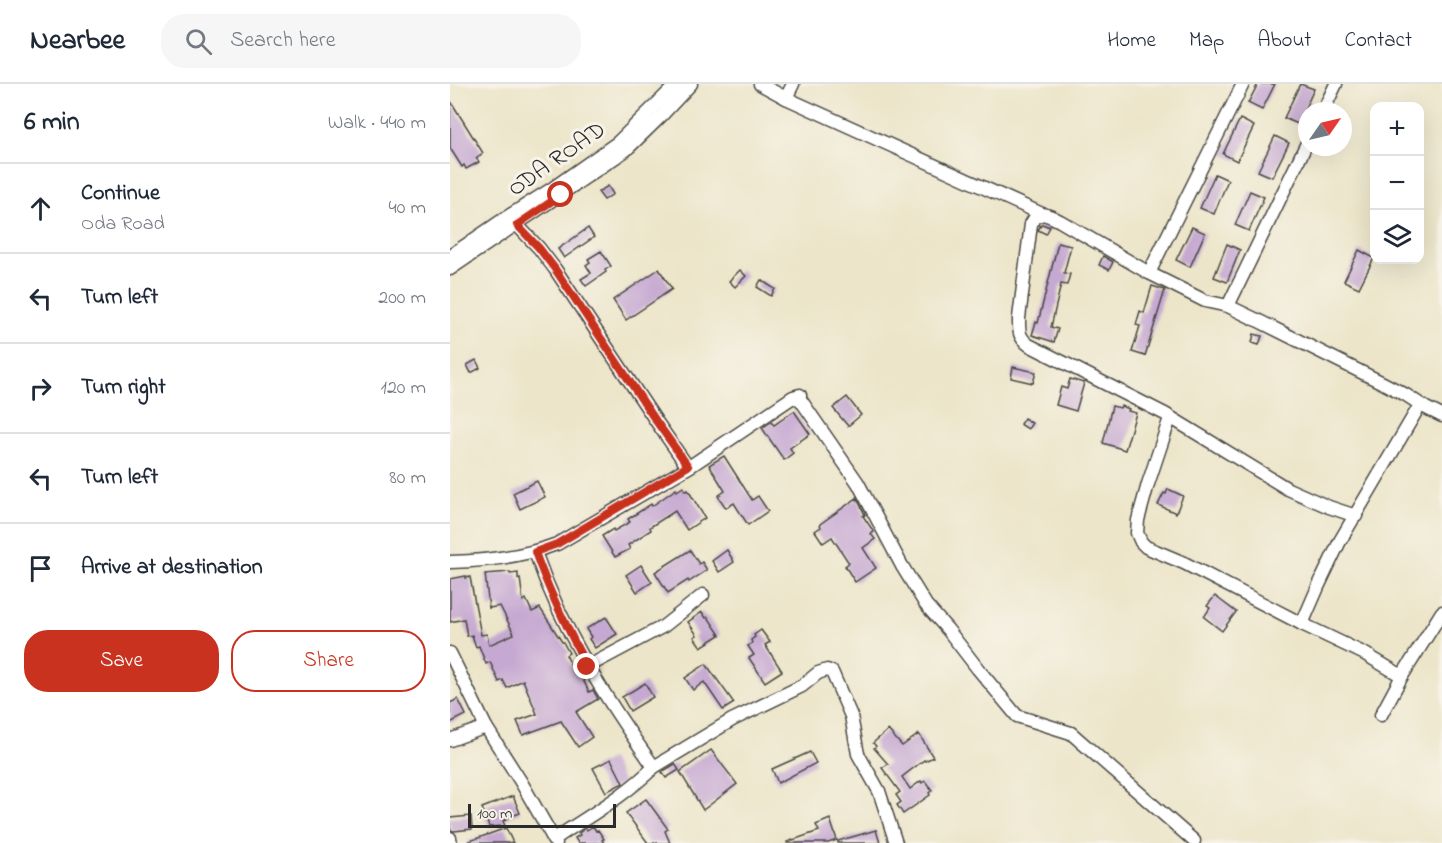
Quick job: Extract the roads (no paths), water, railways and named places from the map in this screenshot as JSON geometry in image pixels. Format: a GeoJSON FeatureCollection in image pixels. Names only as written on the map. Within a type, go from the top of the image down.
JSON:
{"type":"FeatureCollection","features":[{"type":"Feature","properties":{"kind":"street","name":"ODA ROAD"},"geometry":{"type":"LineString","coordinates":[[450,256],[616,143],[677,84]]}},
{"type":"Feature","properties":{"kind":"street","name":"ODA ROAD"},"geometry":{"type":"LineString","coordinates":[[450,268],[626,150],[691,84]]}},
{"type":"Feature","properties":{"kind":"street"},"geometry":{"type":"LineString","coordinates":[[760,84],[786,98],[1046,214],[1205,302],[1228,306],[1407,395],[1423,407],[1442,416]]}},
{"type":"Feature","properties":{"kind":"street"},"geometry":{"type":"LineString","coordinates":[[786,98],[793,84]]}},
{"type":"Feature","properties":{"kind":"street"},"geometry":{"type":"LineString","coordinates":[[1149,273],[1243,84]]}},
{"type":"Feature","properties":{"kind":"street"},"geometry":{"type":"LineString","coordinates":[[1327,102],[1336,84]]}},
{"type":"Feature","properties":{"kind":"street"},"geometry":{"type":"LineString","coordinates":[[1228,306],[1301,156]]}},
{"type":"Feature","properties":{"kind":"street"},"geometry":{"type":"LineString","coordinates":[[1042,214],[1035,217],[1031,224],[1019,318],[1022,340],[1170,418],[1288,489],[1356,516]]}},
{"type":"Feature","properties":{"kind":"street"},"geometry":{"type":"LineString","coordinates":[[517,225],[555,269],[688,466]]}},
{"type":"Feature","properties":{"kind":"street"},"geometry":{"type":"LineString","coordinates":[[450,562],[476,561],[535,552],[557,544],[688,466],[783,404],[800,395],[795,398],[800,399],[858,483],[902,566],[926,605],[1017,716],[1071,733],[1194,841]]}},
{"type":"Feature","properties":{"kind":"street"},"geometry":{"type":"LineString","coordinates":[[1302,624],[1340,541],[1423,407],[1442,404]]}},
{"type":"Feature","properties":{"kind":"street"},"geometry":{"type":"LineString","coordinates":[[1170,418],[1138,520],[1139,540],[1146,547],[1184,563],[1365,654],[1402,676]]}},
{"type":"Feature","properties":{"kind":"street"},"geometry":{"type":"LineString","coordinates":[[535,552],[562,619],[587,667],[654,767]]}},
{"type":"Feature","properties":{"kind":"street"},"geometry":{"type":"LineString","coordinates":[[587,667],[664,626],[704,595]]}},
{"type":"Feature","properties":{"kind":"street"},"geometry":{"type":"LineString","coordinates":[[1381,715],[1402,676],[1442,612]]}},
{"type":"Feature","properties":{"kind":"street"},"geometry":{"type":"LineString","coordinates":[[450,653],[486,727],[555,841],[645,776],[654,767],[732,720],[802,686],[823,670],[830,670],[851,716],[858,754],[879,791],[896,843]]}},
{"type":"Feature","properties":{"kind":"street"},"geometry":{"type":"LineString","coordinates":[[450,740],[486,727]]}},
{"type":"Feature","properties":{"kind":"street"},"geometry":{"type":"LineString","coordinates":[[450,838],[451,843]]}}]}
